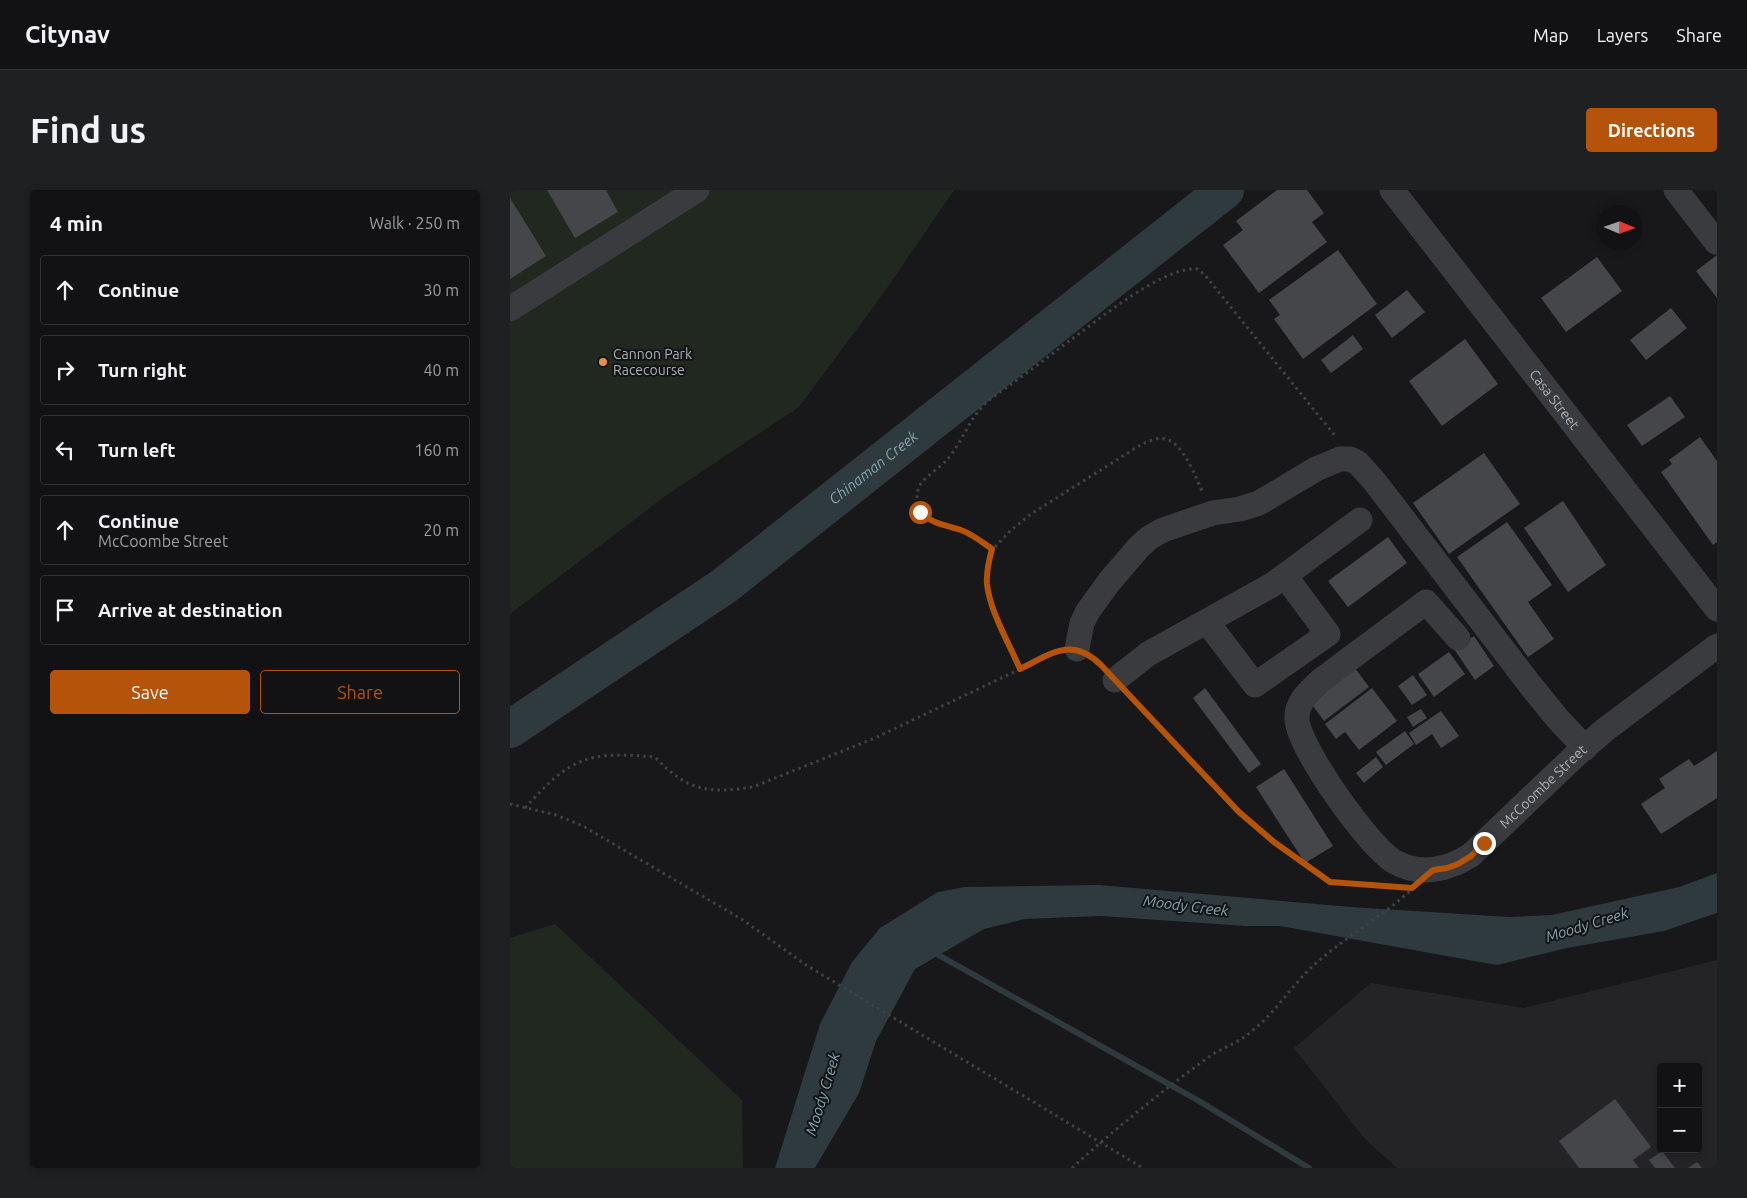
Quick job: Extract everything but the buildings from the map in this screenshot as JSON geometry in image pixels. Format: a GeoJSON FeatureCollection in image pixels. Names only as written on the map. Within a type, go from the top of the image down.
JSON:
{"type":"FeatureCollection","features":[{"type":"Feature","properties":{"kind":"street"},"geometry":{"type":"LineString","coordinates":[[510,309],[697,190]]}},
{"type":"Feature","properties":{"kind":"street","name":"Casa Street"},"geometry":{"type":"LineString","coordinates":[[1392,190],[1717,609]]}},
{"type":"Feature","properties":{"kind":"street"},"geometry":{"type":"LineString","coordinates":[[1676,190],[1716,242]]}},
{"type":"Feature","properties":{"kind":"street"},"geometry":{"type":"LineString","coordinates":[[1077,649],[1082,623],[1088,611],[1109,582],[1149,538],[1163,530],[1213,513],[1240,509],[1259,503],[1316,469],[1340,458],[1350,459],[1358,463],[1375,482],[1531,686],[1585,748]]}},
{"type":"Feature","properties":{"kind":"street"},"geometry":{"type":"LineString","coordinates":[[1115,680],[1148,654],[1286,576],[1360,520]]}},
{"type":"Feature","properties":{"kind":"street"},"geometry":{"type":"LineString","coordinates":[[1207,622],[1255,685],[1328,634],[1286,576]]}},
{"type":"Feature","properties":{"kind":"street","name":"McCoombe Street"},"geometry":{"type":"LineString","coordinates":[[1458,638],[1426,602],[1320,681],[1306,694],[1301,702],[1297,720],[1302,738],[1318,769],[1365,834],[1394,862],[1408,867],[1433,870],[1447,868],[1471,856],[1606,729],[1717,646]]}},
{"type":"Feature","properties":{"kind":"path"},"geometry":{"type":"LineString","coordinates":[[992,549],[962,530],[937,524],[927,518],[917,508],[917,492],[920,486],[947,459],[972,418],[989,400],[1128,298],[1155,282],[1190,268],[1197,269],[1204,274],[1340,443],[1350,459]]}},
{"type":"Feature","properties":{"kind":"path"},"geometry":{"type":"LineString","coordinates":[[1020,669],[990,598],[987,583],[988,566],[992,549],[1031,514],[1142,444],[1153,440],[1165,439],[1176,443],[1189,463],[1213,513]]}},
{"type":"Feature","properties":{"kind":"path"},"geometry":{"type":"LineString","coordinates":[[525,808],[558,774],[581,761],[596,756],[614,754],[655,757],[675,777],[705,789],[733,790],[753,787],[875,738],[1064,649],[1077,649]]}},
{"type":"Feature","properties":{"kind":"path"},"geometry":{"type":"LineString","coordinates":[[1115,680],[1239,812],[1274,842],[1330,882],[1394,888]]}},
{"type":"Feature","properties":{"kind":"path"},"geometry":{"type":"LineString","coordinates":[[510,804],[556,815],[583,826],[743,920],[806,965],[1143,1168]]}},
{"type":"Feature","properties":{"kind":"path"},"geometry":{"type":"LineString","coordinates":[[1072,1168],[1145,1105],[1212,1054],[1252,1032],[1316,963],[1396,903],[1412,888],[1403,889]]}},
{"type":"Feature","properties":{"kind":"shaded area"},"geometry":{"type":"Polygon","coordinates":[[[510,190],[954,190],[885,291],[799,407],[668,494],[510,614],[510,190]]]}},
{"type":"Feature","properties":{"kind":"shaded area"},"geometry":{"type":"Polygon","coordinates":[[[555,924],[742,1100],[743,1168],[510,1168],[510,938],[555,924]]]}},
{"type":"Feature","properties":{"kind":"shaded area"},"geometry":{"type":"Polygon","coordinates":[[[1717,960],[1717,1168],[1397,1168],[1364,1138],[1294,1048],[1371,983],[1524,1008],[1717,960]]]}},
{"type":"Feature","properties":{"kind":"water","name":"Moody Creek"},"geometry":{"type":"Polygon","coordinates":[[[1717,873],[1717,913],[1664,931],[1567,948],[1497,965],[1280,926],[1245,926],[1101,916],[1025,919],[984,929],[915,969],[876,1041],[859,1093],[815,1168],[775,1168],[820,1024],[852,962],[880,928],[938,892],[965,887],[1099,885],[1351,907],[1509,917],[1552,915],[1679,887],[1717,873]]]}},
{"type":"Feature","properties":{"kind":"waterway","name":"Chinaman Creek"},"geometry":{"type":"LineString","coordinates":[[510,729],[724,586],[1225,190]]}},
{"type":"Feature","properties":{"kind":"waterway"},"geometry":{"type":"LineString","coordinates":[[933,952],[1199,1101],[1309,1168]]}},
{"type":"Feature","properties":{"kind":"place","name":"Cannon Park Racecourse"},"geometry":{"type":"Point","coordinates":[603,362]}},
{"type":"Feature","properties":{"kind":"route"},"geometry":{"type":"LineString","coordinates":[[920,512],[937,524],[962,530],[992,549],[987,583],[990,598],[1020,669],[1064,649],[1077,649],[1095,658],[1239,812],[1274,842],[1330,882],[1403,889],[1412,888],[1433,870],[1458,864],[1471,856],[1484,843]]}}]}
